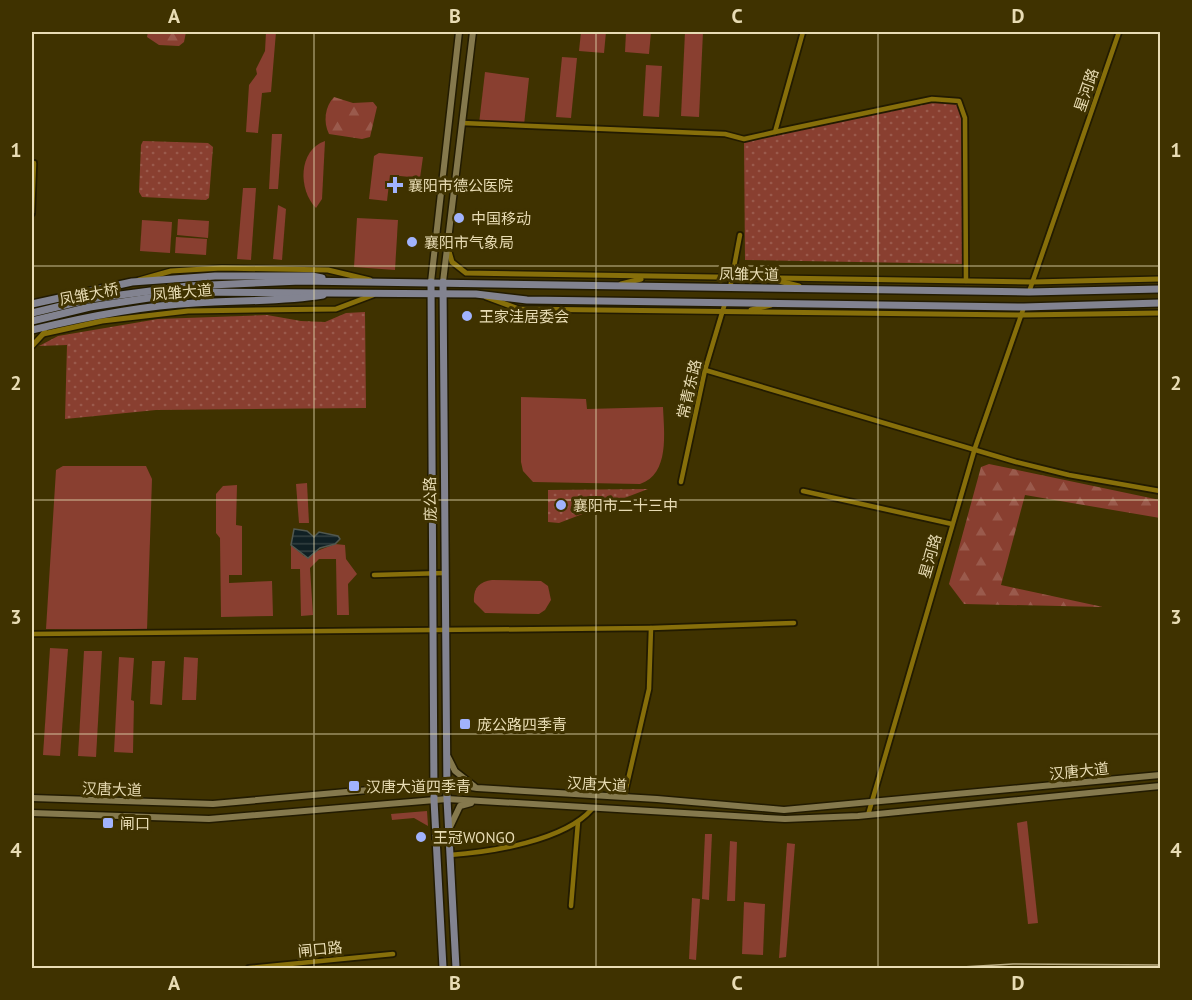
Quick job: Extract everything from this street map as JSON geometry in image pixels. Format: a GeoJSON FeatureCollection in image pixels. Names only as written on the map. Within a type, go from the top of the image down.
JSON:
{"type":"FeatureCollection","features":[{"type":"Feature","properties":{"kind":"main road","name":"庞公路"},"geometry":{"type":"LineString","coordinates":[[443,969],[434,800],[430,295],[459,32]]}},
{"type":"Feature","properties":{"kind":"main road","name":"庞公路"},"geometry":{"type":"LineString","coordinates":[[456,969],[447,799],[442,294],[473,32]]}},
{"type":"Feature","properties":{"kind":"main road","name":"凤雏大道"},"geometry":{"type":"LineString","coordinates":[[32,304],[132,282],[256,276],[312,276],[337,282]]}},
{"type":"Feature","properties":{"kind":"main road","name":"凤雏大道"},"geometry":{"type":"LineString","coordinates":[[259,287],[337,282],[443,282],[1029,292],[1161,289]]}},
{"type":"Feature","properties":{"kind":"main road","name":"凤雏大桥"},"geometry":{"type":"LineString","coordinates":[[32,314],[90,299],[188,286],[259,287]]}},
{"type":"Feature","properties":{"kind":"main road","name":"凤雏大道"},"geometry":{"type":"LineString","coordinates":[[259,287],[337,292],[476,294],[527,300],[1024,307],[1161,303]]}},
{"type":"Feature","properties":{"kind":"main road","name":"凤雏大桥"},"geometry":{"type":"LineString","coordinates":[[32,321],[90,307],[188,292],[259,287]]}},
{"type":"Feature","properties":{"kind":"main road","name":"凤雏大道"},"geometry":{"type":"LineString","coordinates":[[32,330],[88,316],[194,303],[309,297],[337,292]]}},
{"type":"Feature","properties":{"kind":"main road"},"geometry":{"type":"LineString","coordinates":[[447,755],[455,771],[477,788]]}},
{"type":"Feature","properties":{"kind":"main road"},"geometry":{"type":"LineString","coordinates":[[422,785],[432,777],[435,768]]}},
{"type":"Feature","properties":{"kind":"main road","name":"汉唐大道"},"geometry":{"type":"LineString","coordinates":[[32,798],[213,804],[447,783],[477,788],[784,810],[870,804],[1161,775]]}},
{"type":"Feature","properties":{"kind":"main road","name":"汉唐大道"},"geometry":{"type":"LineString","coordinates":[[32,813],[209,819],[447,799],[785,819],[868,815],[1161,786]]}},
{"type":"Feature","properties":{"kind":"main road"},"geometry":{"type":"LineString","coordinates":[[421,801],[429,805],[435,820]]}},
{"type":"Feature","properties":{"kind":"main road"},"geometry":{"type":"LineString","coordinates":[[449,830],[453,815],[460,806],[478,801]]}},
{"type":"Feature","properties":{"kind":"street"},"geometry":{"type":"LineString","coordinates":[[775,132],[803,32]]}},
{"type":"Feature","properties":{"kind":"street","name":"星河路"},"geometry":{"type":"LineString","coordinates":[[1029,292],[1119,32]]}},
{"type":"Feature","properties":{"kind":"street"},"geometry":{"type":"LineString","coordinates":[[462,123],[725,134],[744,139],[932,99],[959,101],[965,118],[966,281]]}},
{"type":"Feature","properties":{"kind":"street"},"geometry":{"type":"LineString","coordinates":[[32,163],[34,163],[32,213]]}},
{"type":"Feature","properties":{"kind":"street"},"geometry":{"type":"LineString","coordinates":[[730,288],[740,235]]}},
{"type":"Feature","properties":{"kind":"street"},"geometry":{"type":"LineString","coordinates":[[447,247],[452,262],[466,273],[1032,282],[1161,279]]}},
{"type":"Feature","properties":{"kind":"street"},"geometry":{"type":"LineString","coordinates":[[132,282],[171,271],[222,268],[328,270],[377,282]]}},
{"type":"Feature","properties":{"kind":"street"},"geometry":{"type":"LineString","coordinates":[[614,286],[649,277]]}},
{"type":"Feature","properties":{"kind":"street"},"geometry":{"type":"LineString","coordinates":[[768,279],[809,289]]}},
{"type":"Feature","properties":{"kind":"street"},"geometry":{"type":"LineString","coordinates":[[43,334],[102,321],[188,311],[336,309],[376,293]]}},
{"type":"Feature","properties":{"kind":"street"},"geometry":{"type":"LineString","coordinates":[[476,294],[519,309],[1021,315],[1161,313]]}},
{"type":"Feature","properties":{"kind":"street"},"geometry":{"type":"LineString","coordinates":[[606,309],[642,302]]}},
{"type":"Feature","properties":{"kind":"street","name":"常青东路"},"geometry":{"type":"LineString","coordinates":[[681,482],[705,370],[725,303]]}},
{"type":"Feature","properties":{"kind":"street"},"geometry":{"type":"LineString","coordinates":[[744,312],[778,303]]}},
{"type":"Feature","properties":{"kind":"street","name":"星河路"},"geometry":{"type":"LineString","coordinates":[[868,815],[975,448],[1024,307]]}},
{"type":"Feature","properties":{"kind":"street"},"geometry":{"type":"LineString","coordinates":[[32,346],[55,324]]}},
{"type":"Feature","properties":{"kind":"street"},"geometry":{"type":"LineString","coordinates":[[705,370],[1069,475],[1161,491]]}},
{"type":"Feature","properties":{"kind":"street"},"geometry":{"type":"LineString","coordinates":[[803,491],[952,524]]}},
{"type":"Feature","properties":{"kind":"street"},"geometry":{"type":"LineString","coordinates":[[374,575],[445,573]]}},
{"type":"Feature","properties":{"kind":"street"},"geometry":{"type":"LineString","coordinates":[[32,634],[651,628],[794,623]]}},
{"type":"Feature","properties":{"kind":"street"},"geometry":{"type":"LineString","coordinates":[[624,797],[649,689],[651,628]]}},
{"type":"Feature","properties":{"kind":"street"},"geometry":{"type":"LineString","coordinates":[[450,855],[488,852],[578,822],[592,809]]}},
{"type":"Feature","properties":{"kind":"street"},"geometry":{"type":"LineString","coordinates":[[572,906],[578,822]]}},
{"type":"Feature","properties":{"kind":"street","name":"闸口路"},"geometry":{"type":"LineString","coordinates":[[249,969],[393,954]]}},
{"type":"Feature","properties":{"kind":"green space"},"geometry":{"type":"Polygon","coordinates":[[[148,32],[186,32],[184,42],[179,46],[159,45],[147,37],[148,32]]]}},
{"type":"Feature","properties":{"kind":"green space"},"geometry":{"type":"Polygon","coordinates":[[[266,32],[276,32],[271,92],[262,93],[258,133],[246,132],[249,85],[257,74],[256,69],[265,51],[266,32]]]}},
{"type":"Feature","properties":{"kind":"green space"},"geometry":{"type":"Polygon","coordinates":[[[581,32],[606,32],[604,53],[579,51],[581,32]]]}},
{"type":"Feature","properties":{"kind":"green space"},"geometry":{"type":"Polygon","coordinates":[[[626,32],[651,32],[649,54],[625,52],[626,32]]]}},
{"type":"Feature","properties":{"kind":"green space"},"geometry":{"type":"Polygon","coordinates":[[[685,32],[703,32],[699,117],[681,116],[685,32]]]}},
{"type":"Feature","properties":{"kind":"green space"},"geometry":{"type":"Polygon","coordinates":[[[562,57],[577,58],[571,118],[556,117],[562,57]]]}},
{"type":"Feature","properties":{"kind":"green space"},"geometry":{"type":"Polygon","coordinates":[[[646,65],[662,66],[659,117],[643,116],[646,65]]]}},
{"type":"Feature","properties":{"kind":"green space"},"geometry":{"type":"Polygon","coordinates":[[[485,72],[529,78],[524,125],[479,124],[485,72]]]}},
{"type":"Feature","properties":{"kind":"green space"},"geometry":{"type":"Polygon","coordinates":[[[334,97],[353,103],[373,102],[377,107],[370,137],[362,139],[329,134],[326,114],[334,97]]]}},
{"type":"Feature","properties":{"kind":"green space"},"geometry":{"type":"Polygon","coordinates":[[[932,99],[959,101],[963,108],[965,264],[745,260],[744,139],[932,99]]]}},
{"type":"Feature","properties":{"kind":"green space"},"geometry":{"type":"Polygon","coordinates":[[[272,134],[282,134],[278,189],[269,189],[272,134]]]}},
{"type":"Feature","properties":{"kind":"green space"},"geometry":{"type":"Polygon","coordinates":[[[143,141],[208,143],[213,147],[209,198],[206,200],[142,197],[139,192],[143,141]]]}},
{"type":"Feature","properties":{"kind":"green space"},"geometry":{"type":"Polygon","coordinates":[[[325,141],[322,199],[316,208],[306,191],[304,171],[310,153],[325,141]]]}},
{"type":"Feature","properties":{"kind":"green space"},"geometry":{"type":"Polygon","coordinates":[[[379,153],[423,157],[420,178],[390,175],[387,201],[369,199],[374,156],[379,153]]]}},
{"type":"Feature","properties":{"kind":"green space"},"geometry":{"type":"Polygon","coordinates":[[[243,188],[256,188],[251,260],[237,259],[243,188]]]}},
{"type":"Feature","properties":{"kind":"green space"},"geometry":{"type":"Polygon","coordinates":[[[278,205],[286,209],[282,260],[273,259],[278,205]]]}},
{"type":"Feature","properties":{"kind":"green space"},"geometry":{"type":"Polygon","coordinates":[[[357,218],[398,220],[395,270],[354,267],[357,218]]]}},
{"type":"Feature","properties":{"kind":"green space"},"geometry":{"type":"Polygon","coordinates":[[[178,219],[209,221],[208,238],[177,235],[178,219]]]}},
{"type":"Feature","properties":{"kind":"green space"},"geometry":{"type":"Polygon","coordinates":[[[142,220],[172,222],[170,253],[140,251],[142,220]]]}},
{"type":"Feature","properties":{"kind":"green space"},"geometry":{"type":"Polygon","coordinates":[[[176,237],[207,239],[206,255],[175,253],[176,237]]]}},
{"type":"Feature","properties":{"kind":"green space"},"geometry":{"type":"Polygon","coordinates":[[[365,312],[366,408],[156,410],[65,419],[67,345],[39,346],[58,336],[158,319],[267,315],[301,321],[325,322],[346,313],[365,312]]]}},
{"type":"Feature","properties":{"kind":"green space"},"geometry":{"type":"Polygon","coordinates":[[[521,397],[586,399],[587,409],[663,407],[664,440],[661,462],[650,479],[640,484],[533,482],[523,471],[521,462],[521,397]]]}},
{"type":"Feature","properties":{"kind":"green space"},"geometry":{"type":"Polygon","coordinates":[[[989,464],[1160,500],[1160,518],[1025,495],[1001,585],[1103,607],[964,604],[949,584],[981,467],[989,464]]]}},
{"type":"Feature","properties":{"kind":"green space"},"geometry":{"type":"Polygon","coordinates":[[[63,466],[146,466],[152,479],[147,630],[46,629],[56,470],[63,466]]]}},
{"type":"Feature","properties":{"kind":"green space"},"geometry":{"type":"Polygon","coordinates":[[[307,483],[309,523],[299,523],[296,484],[307,483]]]}},
{"type":"Feature","properties":{"kind":"green space"},"geometry":{"type":"Polygon","coordinates":[[[237,485],[236,525],[242,526],[242,575],[229,575],[229,583],[272,581],[273,616],[221,617],[220,538],[216,533],[216,494],[223,486],[237,485]]]}},
{"type":"Feature","properties":{"kind":"green space"},"geometry":{"type":"Polygon","coordinates":[[[648,489],[559,523],[548,522],[548,490],[648,489]]]}},
{"type":"Feature","properties":{"kind":"green space"},"geometry":{"type":"Polygon","coordinates":[[[335,544],[345,545],[346,559],[357,574],[348,584],[349,615],[337,615],[336,559],[319,559],[310,568],[313,615],[301,616],[300,569],[291,569],[291,545],[304,556],[335,544]]]}},
{"type":"Feature","properties":{"kind":"green space"},"geometry":{"type":"Polygon","coordinates":[[[492,580],[541,581],[548,586],[551,600],[545,610],[539,614],[485,613],[474,602],[475,593],[480,584],[492,580]]]}},
{"type":"Feature","properties":{"kind":"green space"},"geometry":{"type":"Polygon","coordinates":[[[50,648],[68,649],[60,756],[43,755],[50,648]]]}},
{"type":"Feature","properties":{"kind":"green space"},"geometry":{"type":"Polygon","coordinates":[[[84,651],[102,651],[96,757],[78,756],[84,651]]]}},
{"type":"Feature","properties":{"kind":"green space"},"geometry":{"type":"Polygon","coordinates":[[[119,657],[134,658],[131,700],[134,701],[133,753],[114,752],[119,657]]]}},
{"type":"Feature","properties":{"kind":"green space"},"geometry":{"type":"Polygon","coordinates":[[[184,657],[198,658],[196,700],[182,700],[184,657]]]}},
{"type":"Feature","properties":{"kind":"green space"},"geometry":{"type":"Polygon","coordinates":[[[152,661],[165,661],[162,705],[150,704],[152,661]]]}},
{"type":"Feature","properties":{"kind":"green space"},"geometry":{"type":"Polygon","coordinates":[[[427,811],[428,826],[414,818],[392,820],[391,814],[427,811]]]}},
{"type":"Feature","properties":{"kind":"green space"},"geometry":{"type":"Polygon","coordinates":[[[1027,821],[1038,923],[1028,924],[1017,823],[1027,821]]]}},
{"type":"Feature","properties":{"kind":"green space"},"geometry":{"type":"Polygon","coordinates":[[[705,834],[712,834],[709,900],[702,899],[705,834]]]}},
{"type":"Feature","properties":{"kind":"green space"},"geometry":{"type":"Polygon","coordinates":[[[730,841],[737,842],[735,901],[727,901],[730,841]]]}},
{"type":"Feature","properties":{"kind":"green space"},"geometry":{"type":"Polygon","coordinates":[[[787,843],[795,844],[786,957],[779,958],[787,843]]]}},
{"type":"Feature","properties":{"kind":"green space"},"geometry":{"type":"Polygon","coordinates":[[[692,898],[700,899],[696,960],[689,959],[692,898]]]}},
{"type":"Feature","properties":{"kind":"green space"},"geometry":{"type":"Polygon","coordinates":[[[744,902],[765,904],[763,955],[742,954],[744,902]]]}},
{"type":"Feature","properties":{"kind":"shaded area"},"geometry":{"type":"Polygon","coordinates":[[[294,529],[307,531],[314,537],[319,532],[338,536],[340,539],[335,544],[320,548],[308,558],[291,545],[294,529]]]}},
{"type":"Feature","properties":{"kind":"railway"},"geometry":{"type":"LineString","coordinates":[[945,968],[1013,964],[1160,965]]}},
{"type":"Feature","properties":{"kind":"railway"},"geometry":{"type":"LineString","coordinates":[[607,968],[724,968]]}},
{"type":"Feature","properties":{"kind":"place","name":"襄阳市德公医院"},"geometry":{"type":"Point","coordinates":[395,185]}},
{"type":"Feature","properties":{"kind":"place","name":"中国移动"},"geometry":{"type":"Point","coordinates":[459,218]}},
{"type":"Feature","properties":{"kind":"place","name":"襄阳市气象局"},"geometry":{"type":"Point","coordinates":[412,242]}},
{"type":"Feature","properties":{"kind":"place","name":"王家洼居委会"},"geometry":{"type":"Point","coordinates":[467,316]}},
{"type":"Feature","properties":{"kind":"place","name":"襄阳市二十三中"},"geometry":{"type":"Point","coordinates":[561,505]}},
{"type":"Feature","properties":{"kind":"place","name":"庞公路四季青"},"geometry":{"type":"Point","coordinates":[465,724]}},
{"type":"Feature","properties":{"kind":"place","name":"汉唐大道四季青"},"geometry":{"type":"Point","coordinates":[354,786]}},
{"type":"Feature","properties":{"kind":"place","name":"闸口"},"geometry":{"type":"Point","coordinates":[108,823]}},
{"type":"Feature","properties":{"kind":"place","name":"王冠WONGO"},"geometry":{"type":"Point","coordinates":[421,837]}}]}
